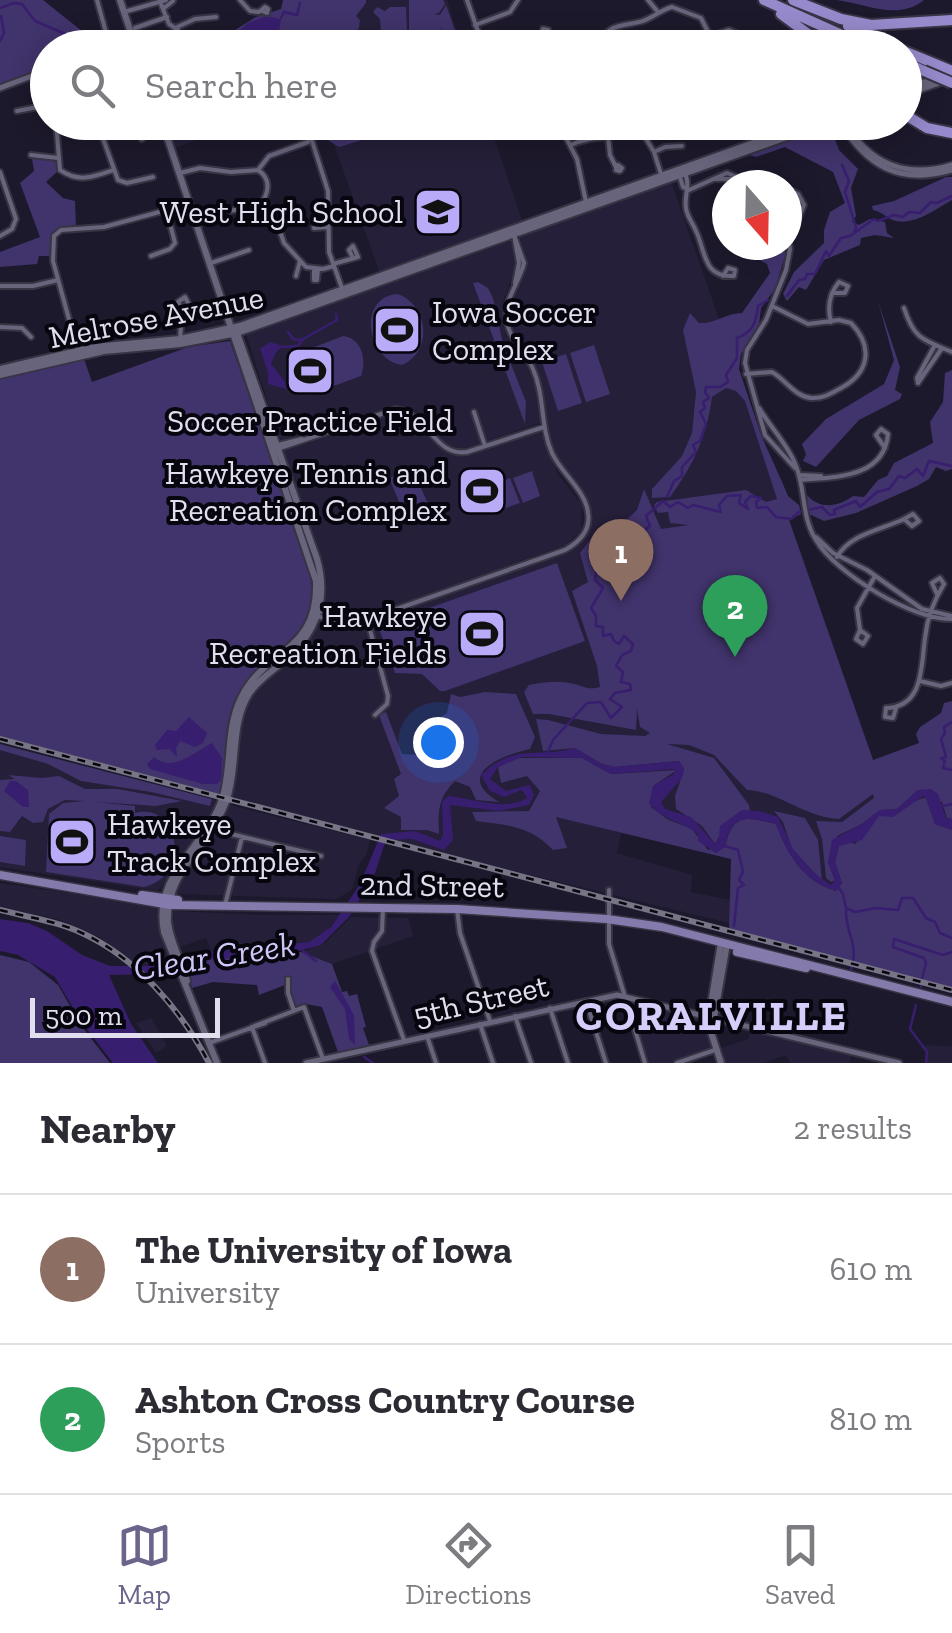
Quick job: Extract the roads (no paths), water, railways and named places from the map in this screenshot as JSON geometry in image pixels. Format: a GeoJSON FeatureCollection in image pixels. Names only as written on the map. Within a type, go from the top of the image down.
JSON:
{"type":"FeatureCollection","features":[{"type":"Feature","properties":{"kind":"highway"},"geometry":{"type":"LineString","coordinates":[[754,0],[804,30]]}},
{"type":"Feature","properties":{"kind":"highway"},"geometry":{"type":"LineString","coordinates":[[764,0],[832,30]]}},
{"type":"Feature","properties":{"kind":"highway"},"geometry":{"type":"LineString","coordinates":[[791,0],[871,25],[952,20]]}},
{"type":"Feature","properties":{"kind":"highway"},"geometry":{"type":"LineString","coordinates":[[791,0],[857,30]]}},
{"type":"Feature","properties":{"kind":"highway"},"geometry":{"type":"LineString","coordinates":[[922,59],[952,76]]}},
{"type":"Feature","properties":{"kind":"highway"},"geometry":{"type":"LineString","coordinates":[[922,70],[952,76]]}},
{"type":"Feature","properties":{"kind":"highway"},"geometry":{"type":"LineString","coordinates":[[922,126],[952,133]]}},
{"type":"Feature","properties":{"kind":"main road"},"geometry":{"type":"LineString","coordinates":[[120,0],[130,30]]}},
{"type":"Feature","properties":{"kind":"main road"},"geometry":{"type":"LineString","coordinates":[[922,86],[952,76]]}},
{"type":"Feature","properties":{"kind":"main road"},"geometry":{"type":"LineString","coordinates":[[168,140],[275,448],[313,566],[316,591],[316,613],[295,644],[254,679],[242,696],[234,717],[224,799],[212,823],[173,872],[163,928],[217,1063]]}},
{"type":"Feature","properties":{"kind":"main road","name":"Melrose Avenue"},"geometry":{"type":"LineString","coordinates":[[682,174],[767,140]]}},
{"type":"Feature","properties":{"kind":"main road","name":"Melrose Avenue"},"geometry":{"type":"LineString","coordinates":[[233,328],[514,236],[778,140]]}},
{"type":"Feature","properties":{"kind":"main road","name":"Melrose Avenue"},"geometry":{"type":"LineString","coordinates":[[1,370],[78,354],[180,342],[324,304],[588,208]]}},
{"type":"Feature","properties":{"kind":"main road","name":"2nd Street"},"geometry":{"type":"LineString","coordinates":[[0,875],[206,904],[458,909],[608,919],[952,1002]]}},
{"type":"Feature","properties":{"kind":"main road"},"geometry":{"type":"LineString","coordinates":[[720,1063],[712,1017],[723,946]]}},
{"type":"Feature","properties":{"kind":"street"},"geometry":{"type":"LineString","coordinates":[[98,0],[105,30]]}},
{"type":"Feature","properties":{"kind":"street"},"geometry":{"type":"LineString","coordinates":[[240,0],[247,10],[262,10]]}},
{"type":"Feature","properties":{"kind":"street"},"geometry":{"type":"LineString","coordinates":[[467,0],[476,30]]}},
{"type":"Feature","properties":{"kind":"street"},"geometry":{"type":"LineString","coordinates":[[474,25],[510,12],[518,0]]}},
{"type":"Feature","properties":{"kind":"street"},"geometry":{"type":"LineString","coordinates":[[648,0],[658,12]]}},
{"type":"Feature","properties":{"kind":"street"},"geometry":{"type":"LineString","coordinates":[[124,12],[166,3],[169,24],[178,28],[192,20],[216,17]]}},
{"type":"Feature","properties":{"kind":"street"},"geometry":{"type":"LineString","coordinates":[[609,30],[640,22],[668,8],[682,9],[701,18],[707,30]]}},
{"type":"Feature","properties":{"kind":"street"},"geometry":{"type":"LineString","coordinates":[[135,28],[167,17]]}},
{"type":"Feature","properties":{"kind":"street"},"geometry":{"type":"LineString","coordinates":[[0,88],[30,77]]}},
{"type":"Feature","properties":{"kind":"street"},"geometry":{"type":"LineString","coordinates":[[17,111],[30,108]]}},
{"type":"Feature","properties":{"kind":"street"},"geometry":{"type":"LineString","coordinates":[[57,140],[60,170],[76,178],[113,170]]}},
{"type":"Feature","properties":{"kind":"street"},"geometry":{"type":"LineString","coordinates":[[103,140],[113,170],[124,183],[154,176]]}},
{"type":"Feature","properties":{"kind":"street"},"geometry":{"type":"LineString","coordinates":[[569,140],[588,208]]}},
{"type":"Feature","properties":{"kind":"street"},"geometry":{"type":"LineString","coordinates":[[572,145],[583,140]]}},
{"type":"Feature","properties":{"kind":"street"},"geometry":{"type":"LineString","coordinates":[[608,140],[616,167]]}},
{"type":"Feature","properties":{"kind":"street"},"geometry":{"type":"LineString","coordinates":[[645,140],[654,152],[664,180]]}},
{"type":"Feature","properties":{"kind":"street"},"geometry":{"type":"LineString","coordinates":[[853,140],[886,169],[916,176],[952,168]]}},
{"type":"Feature","properties":{"kind":"street"},"geometry":{"type":"LineString","coordinates":[[258,170],[269,156],[310,142],[328,191],[327,227],[333,264],[344,294]]}},
{"type":"Feature","properties":{"kind":"street"},"geometry":{"type":"LineString","coordinates":[[654,152],[682,146]]}},
{"type":"Feature","properties":{"kind":"street"},"geometry":{"type":"LineString","coordinates":[[30,154],[58,158]]}},
{"type":"Feature","properties":{"kind":"street"},"geometry":{"type":"LineString","coordinates":[[180,173],[200,168],[226,172],[258,170],[265,175],[268,186],[259,205],[195,218]]}},
{"type":"Feature","properties":{"kind":"street"},"geometry":{"type":"LineString","coordinates":[[0,172],[16,219],[12,229],[0,236]]}},
{"type":"Feature","properties":{"kind":"street"},"geometry":{"type":"LineString","coordinates":[[682,174],[684,188],[689,190],[712,181]]}},
{"type":"Feature","properties":{"kind":"street"},"geometry":{"type":"LineString","coordinates":[[689,190],[686,210],[703,258],[723,276]]}},
{"type":"Feature","properties":{"kind":"street"},"geometry":{"type":"LineString","coordinates":[[78,354],[52,242],[61,230],[104,227],[190,204]]}},
{"type":"Feature","properties":{"kind":"street"},"geometry":{"type":"LineString","coordinates":[[151,256],[175,243],[167,211]]}},
{"type":"Feature","properties":{"kind":"street"},"geometry":{"type":"LineString","coordinates":[[314,228],[327,227]]}},
{"type":"Feature","properties":{"kind":"street"},"geometry":{"type":"LineString","coordinates":[[281,234],[300,262],[317,269],[353,258]]}},
{"type":"Feature","properties":{"kind":"street"},"geometry":{"type":"LineString","coordinates":[[316,613],[340,621],[367,618],[565,550],[580,540],[588,524],[586,503],[558,466],[544,426],[535,374],[507,324],[506,307],[519,260],[514,236]]}},
{"type":"Feature","properties":{"kind":"street"},"geometry":{"type":"LineString","coordinates":[[286,246],[296,242]]}},
{"type":"Feature","properties":{"kind":"street"},"geometry":{"type":"LineString","coordinates":[[210,263],[249,250]]}},
{"type":"Feature","properties":{"kind":"street"},"geometry":{"type":"LineString","coordinates":[[788,260],[772,306],[747,350],[746,374],[770,442],[799,476],[826,478],[857,473],[885,448]]}},
{"type":"Feature","properties":{"kind":"street"},"geometry":{"type":"LineString","coordinates":[[296,276],[300,262]]}},
{"type":"Feature","properties":{"kind":"street"},"geometry":{"type":"LineString","coordinates":[[0,286],[33,286],[58,280]]}},
{"type":"Feature","properties":{"kind":"street"},"geometry":{"type":"LineString","coordinates":[[831,322],[832,294]]}},
{"type":"Feature","properties":{"kind":"street"},"geometry":{"type":"LineString","coordinates":[[746,374],[772,372],[809,398],[826,396],[863,370],[865,350],[854,326],[842,320],[808,324],[772,306]]}},
{"type":"Feature","properties":{"kind":"street"},"geometry":{"type":"LineString","coordinates":[[904,308],[912,330],[952,352]]}},
{"type":"Feature","properties":{"kind":"street"},"geometry":{"type":"LineString","coordinates":[[180,342],[182,309]]}},
{"type":"Feature","properties":{"kind":"street"},"geometry":{"type":"LineString","coordinates":[[0,328],[22,328],[31,337]]}},
{"type":"Feature","properties":{"kind":"street"},"geometry":{"type":"LineString","coordinates":[[935,344],[918,382],[942,348]]}},
{"type":"Feature","properties":{"kind":"street"},"geometry":{"type":"LineString","coordinates":[[758,408],[790,454],[811,531],[834,562],[869,585],[930,615],[952,618]]}},
{"type":"Feature","properties":{"kind":"street"},"geometry":{"type":"LineString","coordinates":[[275,448],[400,409],[414,416],[451,452],[464,453],[544,426]]}},
{"type":"Feature","properties":{"kind":"street"},"geometry":{"type":"LineString","coordinates":[[474,412],[486,446]]}},
{"type":"Feature","properties":{"kind":"street"},"geometry":{"type":"LineString","coordinates":[[834,562],[851,540],[904,519]]}},
{"type":"Feature","properties":{"kind":"street"},"geometry":{"type":"LineString","coordinates":[[811,531],[838,556],[875,576],[930,615]]}},
{"type":"Feature","properties":{"kind":"street"},"geometry":{"type":"LineString","coordinates":[[860,630],[857,608],[875,576]]}},
{"type":"Feature","properties":{"kind":"street"},"geometry":{"type":"LineString","coordinates":[[896,708],[911,696],[920,681],[937,594]]}},
{"type":"Feature","properties":{"kind":"street"},"geometry":{"type":"LineString","coordinates":[[367,618],[388,696],[387,704],[375,714]]}},
{"type":"Feature","properties":{"kind":"street"},"geometry":{"type":"LineString","coordinates":[[920,681],[941,686],[952,683]]}},
{"type":"Feature","properties":{"kind":"street"},"geometry":{"type":"LineString","coordinates":[[212,823],[227,833],[321,856]]}},
{"type":"Feature","properties":{"kind":"street"},"geometry":{"type":"LineString","coordinates":[[225,905],[242,837]]}},
{"type":"Feature","properties":{"kind":"street"},"geometry":{"type":"LineString","coordinates":[[608,890],[608,944],[645,1063]]}},
{"type":"Feature","properties":{"kind":"street"},"geometry":{"type":"LineString","coordinates":[[383,908],[382,931],[372,951],[404,1041]]}},
{"type":"Feature","properties":{"kind":"street"},"geometry":{"type":"LineString","coordinates":[[458,909],[460,933],[490,1022]]}},
{"type":"Feature","properties":{"kind":"street"},"geometry":{"type":"LineString","coordinates":[[288,978],[294,1011]]}},
{"type":"Feature","properties":{"kind":"street","name":"5th Street"},"geometry":{"type":"LineString","coordinates":[[306,1063],[622,995],[899,1063]]}},
{"type":"Feature","properties":{"kind":"street"},"geometry":{"type":"LineString","coordinates":[[585,1000],[606,1063]]}},
{"type":"Feature","properties":{"kind":"street"},"geometry":{"type":"LineString","coordinates":[[209,1043],[304,1007],[323,1059]]}},
{"type":"Feature","properties":{"kind":"street"},"geometry":{"type":"LineString","coordinates":[[550,1008],[568,1063]]}},
{"type":"Feature","properties":{"kind":"street"},"geometry":{"type":"LineString","coordinates":[[515,1016],[531,1063]]}},
{"type":"Feature","properties":{"kind":"street"},"geometry":{"type":"LineString","coordinates":[[480,1024],[493,1063]]}},
{"type":"Feature","properties":{"kind":"street"},"geometry":{"type":"LineString","coordinates":[[252,1026],[265,1063]]}},
{"type":"Feature","properties":{"kind":"street"},"geometry":{"type":"LineString","coordinates":[[427,1036],[436,1063]]}},
{"type":"Feature","properties":{"kind":"street"},"geometry":{"type":"LineString","coordinates":[[681,1062],[716,1050]]}},
{"type":"Feature","properties":{"kind":"water"},"geometry":{"type":"Polygon","coordinates":[[[266,16],[281,19],[279,30],[240,30],[266,16]]]}},
{"type":"Feature","properties":{"kind":"water"},"geometry":{"type":"Polygon","coordinates":[[[270,342],[282,346],[271,364],[286,389],[268,384],[260,349],[270,342]]]}},
{"type":"Feature","properties":{"kind":"water"},"geometry":{"type":"Polygon","coordinates":[[[189,717],[207,733],[203,743],[195,747],[180,741],[177,757],[169,749],[157,750],[155,745],[167,730],[176,731],[189,717]]]}},
{"type":"Feature","properties":{"kind":"water"},"geometry":{"type":"Polygon","coordinates":[[[212,743],[222,758],[221,780],[217,784],[203,784],[150,769],[147,764],[154,757],[175,762],[212,743]]]}},
{"type":"Feature","properties":{"kind":"water","name":"Clear Creek"},"geometry":{"type":"Polygon","coordinates":[[[575,748],[615,767],[679,761],[684,768],[682,778],[661,802],[665,809],[691,817],[715,844],[720,826],[742,810],[778,817],[793,849],[831,885],[835,880],[828,862],[832,840],[880,810],[897,809],[918,790],[931,789],[938,794],[946,818],[952,819],[952,830],[935,824],[923,796],[893,817],[879,816],[862,840],[839,846],[835,862],[842,883],[836,891],[806,874],[776,824],[749,819],[736,822],[725,847],[716,853],[698,841],[698,834],[659,813],[649,803],[653,786],[674,774],[675,769],[611,774],[582,758],[522,757],[498,767],[490,779],[506,791],[530,785],[534,795],[529,805],[498,811],[450,805],[453,840],[444,850],[412,839],[386,840],[375,873],[350,916],[321,945],[283,955],[201,960],[161,974],[109,975],[131,1024],[158,1063],[113,1063],[80,1020],[55,977],[18,955],[0,951],[0,919],[28,923],[47,931],[82,955],[110,966],[159,966],[206,952],[309,942],[331,927],[360,884],[381,834],[415,831],[440,841],[442,802],[448,796],[498,804],[527,798],[522,790],[504,797],[490,791],[481,775],[493,765],[516,755],[575,748]]]}},
{"type":"Feature","properties":{"kind":"water"},"geometry":{"type":"Polygon","coordinates":[[[10,781],[28,790],[29,807],[23,807],[4,791],[10,781]]]}},
{"type":"Feature","properties":{"kind":"water"},"geometry":{"type":"Polygon","coordinates":[[[335,981],[354,1015],[355,1045],[349,1039],[345,1009],[330,987],[335,981]]]}},
{"type":"Feature","properties":{"kind":"waterway"},"geometry":{"type":"LineString","coordinates":[[281,18],[284,12],[297,15],[300,3]]}},
{"type":"Feature","properties":{"kind":"waterway"},"geometry":{"type":"LineString","coordinates":[[0,8],[22,4],[35,21],[56,30]]}},
{"type":"Feature","properties":{"kind":"waterway"},"geometry":{"type":"LineString","coordinates":[[0,41],[4,33],[1,16]]}},
{"type":"Feature","properties":{"kind":"waterway"},"geometry":{"type":"LineString","coordinates":[[842,165],[849,181],[845,192],[856,227],[854,233]]}},
{"type":"Feature","properties":{"kind":"waterway"},"geometry":{"type":"LineString","coordinates":[[787,296],[799,280],[815,274],[826,251],[829,256],[841,238],[874,219],[920,213],[931,202],[952,196]]}},
{"type":"Feature","properties":{"kind":"waterway"},"geometry":{"type":"LineString","coordinates":[[667,497],[674,481],[682,476],[682,467],[696,452],[693,445],[700,441],[706,424],[700,412],[709,398],[706,387],[720,387],[728,382],[726,375],[737,358],[737,338],[750,330],[758,306],[768,300]]}},
{"type":"Feature","properties":{"kind":"waterway"},"geometry":{"type":"LineString","coordinates":[[282,347],[298,346],[303,339],[337,320],[336,314]]}},
{"type":"Feature","properties":{"kind":"waterway"},"geometry":{"type":"LineString","coordinates":[[288,332],[293,339],[302,340]]}},
{"type":"Feature","properties":{"kind":"waterway"},"geometry":{"type":"LineString","coordinates":[[808,510],[822,507],[830,515],[856,501],[860,507],[877,492],[889,489],[899,476],[905,478],[917,469],[923,476],[929,461],[952,466]]}},
{"type":"Feature","properties":{"kind":"waterway"},"geometry":{"type":"LineString","coordinates":[[547,754],[553,740],[587,703],[601,702],[611,718],[622,707],[610,699],[615,693],[631,690],[630,684],[621,682],[623,672],[616,666],[633,644],[624,636],[619,644],[611,634],[603,636],[603,627],[596,626],[591,608],[603,588],[595,580],[597,566],[591,561],[593,555],[627,551],[650,526],[646,516],[663,501],[670,507],[678,502],[688,508],[693,505],[721,512],[719,505],[727,496],[741,495],[739,503],[748,509],[745,502],[751,496],[761,498],[756,502],[757,508],[767,507],[776,517],[791,519],[800,511]]}},
{"type":"Feature","properties":{"kind":"waterway"},"geometry":{"type":"LineString","coordinates":[[952,722],[944,727],[941,739],[946,757],[941,758],[945,761],[943,768],[952,770]]}},
{"type":"Feature","properties":{"kind":"waterway"},"geometry":{"type":"LineString","coordinates":[[939,807],[952,804]]}},
{"type":"Feature","properties":{"kind":"waterway"},"geometry":{"type":"LineString","coordinates":[[725,846],[738,850],[743,872],[739,880],[744,885],[738,888],[734,926]]}},
{"type":"Feature","properties":{"kind":"waterway"},"geometry":{"type":"LineString","coordinates":[[837,885],[846,908],[855,912],[876,908],[898,910],[902,898],[913,898],[940,933],[952,938]]}},
{"type":"Feature","properties":{"kind":"waterway"},"geometry":{"type":"LineString","coordinates":[[846,910],[853,961]]}},
{"type":"Feature","properties":{"kind":"waterway"},"geometry":{"type":"LineString","coordinates":[[922,979],[924,958],[893,947],[894,939],[943,955],[952,952]]}},
{"type":"Feature","properties":{"kind":"waterway","name":"Clear Creek"},"geometry":{"type":"LineString","coordinates":[[303,951],[316,961]]}},
{"type":"Feature","properties":{"kind":"waterway"},"geometry":{"type":"LineString","coordinates":[[851,970],[852,965]]}},
{"type":"Feature","properties":{"kind":"waterway"},"geometry":{"type":"LineString","coordinates":[[916,1005],[910,1029],[927,1052],[926,1063]]}},
{"type":"Feature","properties":{"kind":"waterway"},"geometry":{"type":"LineString","coordinates":[[364,1057],[373,1063]]}},
{"type":"Feature","properties":{"kind":"railway"},"geometry":{"type":"LineString","coordinates":[[0,739],[952,990]]}},
{"type":"Feature","properties":{"kind":"railway"},"geometry":{"type":"LineString","coordinates":[[0,910],[72,929],[121,956],[171,1005],[209,1063]]}},
{"type":"Feature","properties":{"kind":"place","name":"West High School"},"geometry":{"type":"Point","coordinates":[438,212]}},
{"type":"Feature","properties":{"kind":"place","name":"Iowa Soccer Complex"},"geometry":{"type":"Point","coordinates":[397,330]}},
{"type":"Feature","properties":{"kind":"place","name":"Soccer Practice Field"},"geometry":{"type":"Point","coordinates":[310,371]}},
{"type":"Feature","properties":{"kind":"place","name":"Hawkeye Tennis and Recreation Complex"},"geometry":{"type":"Point","coordinates":[482,491]}},
{"type":"Feature","properties":{"kind":"place","name":"The University of Iowa"},"geometry":{"type":"Point","coordinates":[621,601]}},
{"type":"Feature","properties":{"kind":"place","name":"Hawkeye Recreation Fields"},"geometry":{"type":"Point","coordinates":[482,634]}},
{"type":"Feature","properties":{"kind":"place","name":"Ashton Cross Country Course"},"geometry":{"type":"Point","coordinates":[735,657]}},
{"type":"Feature","properties":{"kind":"place","name":"Hawkeye Track Complex"},"geometry":{"type":"Point","coordinates":[72,842]}},
{"type":"Feature","properties":{"kind":"district","name":"CORALVILLE"},"geometry":{"type":"Point","coordinates":[712,1015]}}]}
